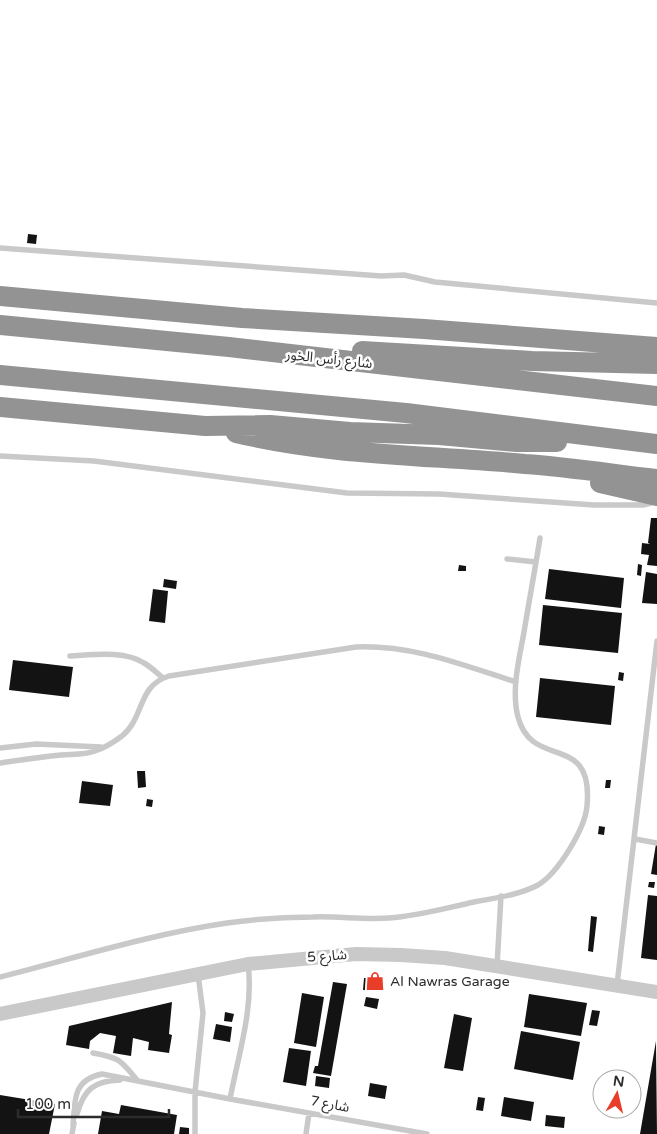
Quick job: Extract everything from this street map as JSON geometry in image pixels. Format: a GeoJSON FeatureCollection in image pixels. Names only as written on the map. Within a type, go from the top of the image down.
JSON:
{"type":"FeatureCollection","features":[{"type":"Feature","properties":{"kind":"highway"},"geometry":{"type":"LineString","coordinates":[[0,296],[242,318],[424,329],[657,348]]}},
{"type":"Feature","properties":{"kind":"highway","name":"شارع رأس الخور"},"geometry":{"type":"LineString","coordinates":[[0,326],[229,348],[657,396]]}},
{"type":"Feature","properties":{"kind":"highway"},"geometry":{"type":"LineString","coordinates":[[229,348],[393,352],[532,361],[657,364]]}},
{"type":"Feature","properties":{"kind":"highway"},"geometry":{"type":"LineString","coordinates":[[0,375],[406,413],[651,443]]}},
{"type":"Feature","properties":{"kind":"highway"},"geometry":{"type":"LineString","coordinates":[[0,407],[205,426],[270,425],[350,432],[439,435],[517,442],[651,443]]}},
{"type":"Feature","properties":{"kind":"highway"},"geometry":{"type":"LineString","coordinates":[[205,426],[268,440],[356,453],[526,464],[657,479]]}},
{"type":"Feature","properties":{"kind":"highway"},"geometry":{"type":"LineString","coordinates":[[475,460],[510,470],[585,480],[657,496]]}},
{"type":"Feature","properties":{"kind":"street","name":"شارع 5"},"geometry":{"type":"LineString","coordinates":[[0,1014],[248,964],[356,954],[401,954],[446,958],[657,992]]}},
{"type":"Feature","properties":{"kind":"lane"},"geometry":{"type":"LineString","coordinates":[[0,248],[381,276],[404,275],[435,282],[657,303]]}},
{"type":"Feature","properties":{"kind":"lane"},"geometry":{"type":"LineString","coordinates":[[0,456],[94,461],[365,494],[454,495],[619,506],[647,504],[657,496]]}},
{"type":"Feature","properties":{"kind":"lane"},"geometry":{"type":"LineString","coordinates":[[0,978],[196,928],[295,917],[390,918],[408,916],[528,890],[550,876],[579,831],[587,807],[587,782],[582,766],[572,758],[543,748],[530,738],[522,726],[517,709],[516,682],[540,538]]}},
{"type":"Feature","properties":{"kind":"lane"},"geometry":{"type":"LineString","coordinates":[[507,559],[536,562]]}},
{"type":"Feature","properties":{"kind":"lane"},"geometry":{"type":"LineString","coordinates":[[617,985],[657,641]]}},
{"type":"Feature","properties":{"kind":"lane"},"geometry":{"type":"LineString","coordinates":[[0,763],[92,752],[117,740],[129,730],[137,716],[147,690],[163,678],[356,647],[417,652],[516,682]]}},
{"type":"Feature","properties":{"kind":"lane"},"geometry":{"type":"LineString","coordinates":[[70,656],[130,657],[143,662],[163,678]]}},
{"type":"Feature","properties":{"kind":"lane"},"geometry":{"type":"LineString","coordinates":[[0,748],[36,744],[103,747]]}},
{"type":"Feature","properties":{"kind":"lane"},"geometry":{"type":"LineString","coordinates":[[635,839],[657,843]]}},
{"type":"Feature","properties":{"kind":"lane"},"geometry":{"type":"LineString","coordinates":[[497,966],[501,896]]}},
{"type":"Feature","properties":{"kind":"lane"},"geometry":{"type":"LineString","coordinates":[[230,1099],[248,1006],[250,978],[248,964]]}},
{"type":"Feature","properties":{"kind":"lane"},"geometry":{"type":"LineString","coordinates":[[195,1134],[195,1092],[203,1014],[198,974]]}},
{"type":"Feature","properties":{"kind":"lane"},"geometry":{"type":"LineString","coordinates":[[93,1053],[113,1057],[122,1062],[138,1082]]}},
{"type":"Feature","properties":{"kind":"lane","name":"شارع 7"},"geometry":{"type":"LineString","coordinates":[[73,1126],[77,1091],[83,1082],[92,1076],[102,1074],[427,1134]]}},
{"type":"Feature","properties":{"kind":"lane"},"geometry":{"type":"LineString","coordinates":[[72,1134],[82,1098],[89,1089],[99,1082],[127,1079]]}},
{"type":"Feature","properties":{"kind":"lane"},"geometry":{"type":"LineString","coordinates":[[306,1134],[309,1113]]}},
{"type":"Feature","properties":{"kind":"lane"},"geometry":{"type":"LineString","coordinates":[[373,1134],[374,1125]]}},
{"type":"Feature","properties":{"kind":"building"},"geometry":{"type":"Polygon","coordinates":[[[28,234],[37,235],[36,244],[27,243],[28,234]]]}},
{"type":"Feature","properties":{"kind":"building"},"geometry":{"type":"Polygon","coordinates":[[[651,518],[657,518],[657,566],[647,565],[649,555],[641,554],[642,543],[650,544],[648,543],[651,518]]]}},
{"type":"Feature","properties":{"kind":"building"},"geometry":{"type":"Polygon","coordinates":[[[638,564],[642,565],[641,576],[637,575],[638,564]]]}},
{"type":"Feature","properties":{"kind":"building"},"geometry":{"type":"Polygon","coordinates":[[[459,565],[466,566],[466,571],[458,571],[459,565]]]}},
{"type":"Feature","properties":{"kind":"building"},"geometry":{"type":"Polygon","coordinates":[[[549,569],[624,578],[621,608],[545,599],[549,569]]]}},
{"type":"Feature","properties":{"kind":"building"},"geometry":{"type":"Polygon","coordinates":[[[646,572],[657,574],[657,604],[642,603],[646,572]]]}},
{"type":"Feature","properties":{"kind":"building"},"geometry":{"type":"Polygon","coordinates":[[[164,579],[177,581],[176,589],[163,587],[164,579]]]}},
{"type":"Feature","properties":{"kind":"building"},"geometry":{"type":"Polygon","coordinates":[[[153,589],[168,591],[165,623],[149,621],[153,589]]]}},
{"type":"Feature","properties":{"kind":"building"},"geometry":{"type":"Polygon","coordinates":[[[543,605],[622,613],[618,653],[539,645],[543,605]]]}},
{"type":"Feature","properties":{"kind":"building"},"geometry":{"type":"Polygon","coordinates":[[[13,660],[73,667],[69,697],[9,690],[13,660]]]}},
{"type":"Feature","properties":{"kind":"building"},"geometry":{"type":"Polygon","coordinates":[[[619,672],[624,673],[623,681],[618,680],[619,672]]]}},
{"type":"Feature","properties":{"kind":"building"},"geometry":{"type":"Polygon","coordinates":[[[540,678],[615,686],[611,725],[536,717],[540,678]]]}},
{"type":"Feature","properties":{"kind":"building"},"geometry":{"type":"Polygon","coordinates":[[[137,771],[145,771],[146,787],[138,788],[137,771]]]}},
{"type":"Feature","properties":{"kind":"building"},"geometry":{"type":"Polygon","coordinates":[[[606,780],[611,780],[610,788],[605,788],[606,780]]]}},
{"type":"Feature","properties":{"kind":"building"},"geometry":{"type":"Polygon","coordinates":[[[82,781],[113,785],[110,806],[79,803],[82,781]]]}},
{"type":"Feature","properties":{"kind":"building"},"geometry":{"type":"Polygon","coordinates":[[[147,799],[153,800],[152,807],[146,806],[147,799]]]}},
{"type":"Feature","properties":{"kind":"building"},"geometry":{"type":"Polygon","coordinates":[[[599,826],[605,827],[604,835],[598,834],[599,826]]]}},
{"type":"Feature","properties":{"kind":"building"},"geometry":{"type":"Polygon","coordinates":[[[657,844],[657,875],[651,874],[657,844]]]}},
{"type":"Feature","properties":{"kind":"building"},"geometry":{"type":"Polygon","coordinates":[[[649,882],[655,882],[654,888],[648,887],[649,882]]]}},
{"type":"Feature","properties":{"kind":"building"},"geometry":{"type":"Polygon","coordinates":[[[648,895],[657,896],[657,960],[641,958],[648,895]]]}},
{"type":"Feature","properties":{"kind":"building"},"geometry":{"type":"Polygon","coordinates":[[[591,916],[597,917],[593,952],[588,951],[591,916]]]}},
{"type":"Feature","properties":{"kind":"building"},"geometry":{"type":"Polygon","coordinates":[[[364,978],[377,978],[377,991],[363,990],[364,978]]]}},
{"type":"Feature","properties":{"kind":"building"},"geometry":{"type":"Polygon","coordinates":[[[333,982],[347,984],[331,1076],[313,1073],[315,1066],[318,1066],[333,982]]]}},
{"type":"Feature","properties":{"kind":"building"},"geometry":{"type":"Polygon","coordinates":[[[302,993],[324,997],[316,1047],[294,1043],[302,993]]]}},
{"type":"Feature","properties":{"kind":"building"},"geometry":{"type":"Polygon","coordinates":[[[529,994],[587,1003],[581,1036],[524,1027],[529,994]]]}},
{"type":"Feature","properties":{"kind":"building"},"geometry":{"type":"Polygon","coordinates":[[[366,997],[379,999],[377,1009],[364,1006],[366,997]]]}},
{"type":"Feature","properties":{"kind":"building"},"geometry":{"type":"Polygon","coordinates":[[[172,1002],[169,1034],[172,1035],[169,1053],[148,1050],[149,1042],[133,1038],[131,1056],[113,1053],[116,1036],[100,1033],[90,1041],[89,1049],[66,1045],[69,1026],[172,1002]]]}},
{"type":"Feature","properties":{"kind":"building"},"geometry":{"type":"Polygon","coordinates":[[[592,1010],[600,1011],[597,1026],[589,1025],[592,1010]]]}},
{"type":"Feature","properties":{"kind":"building"},"geometry":{"type":"Polygon","coordinates":[[[225,1012],[234,1014],[232,1022],[224,1021],[225,1012]]]}},
{"type":"Feature","properties":{"kind":"building"},"geometry":{"type":"Polygon","coordinates":[[[454,1014],[472,1018],[463,1071],[444,1068],[454,1014]]]}},
{"type":"Feature","properties":{"kind":"building"},"geometry":{"type":"Polygon","coordinates":[[[216,1024],[232,1027],[230,1042],[213,1039],[216,1024]]]}},
{"type":"Feature","properties":{"kind":"building"},"geometry":{"type":"Polygon","coordinates":[[[521,1031],[580,1042],[573,1080],[514,1069],[521,1031]]]}},
{"type":"Feature","properties":{"kind":"building"},"geometry":{"type":"Polygon","coordinates":[[[656,1041],[657,1134],[640,1134],[656,1041]]]}},
{"type":"Feature","properties":{"kind":"building"},"geometry":{"type":"Polygon","coordinates":[[[289,1048],[311,1051],[306,1086],[283,1082],[289,1048]]]}},
{"type":"Feature","properties":{"kind":"building"},"geometry":{"type":"Polygon","coordinates":[[[316,1076],[330,1078],[329,1088],[315,1086],[316,1076]]]}},
{"type":"Feature","properties":{"kind":"building"},"geometry":{"type":"Polygon","coordinates":[[[370,1083],[387,1086],[385,1099],[368,1096],[370,1083]]]}},
{"type":"Feature","properties":{"kind":"building"},"geometry":{"type":"Polygon","coordinates":[[[0,1095],[55,1104],[49,1134],[0,1134],[0,1095]]]}},
{"type":"Feature","properties":{"kind":"building"},"geometry":{"type":"Polygon","coordinates":[[[478,1097],[485,1098],[483,1111],[476,1110],[478,1097]]]}},
{"type":"Feature","properties":{"kind":"building"},"geometry":{"type":"Polygon","coordinates":[[[504,1097],[534,1102],[531,1121],[501,1116],[504,1097]]]}},
{"type":"Feature","properties":{"kind":"building"},"geometry":{"type":"Polygon","coordinates":[[[121,1105],[177,1115],[174,1134],[98,1134],[102,1111],[119,1114],[121,1105]]]}},
{"type":"Feature","properties":{"kind":"building"},"geometry":{"type":"Polygon","coordinates":[[[546,1115],[565,1117],[564,1128],[545,1126],[546,1115]]]}},
{"type":"Feature","properties":{"kind":"building"},"geometry":{"type":"Polygon","coordinates":[[[180,1127],[189,1128],[189,1134],[179,1134],[180,1127]]]}},
{"type":"Feature","properties":{"kind":"place","name":"Al Nawras Garage"},"geometry":{"type":"Point","coordinates":[375,981]}}]}
